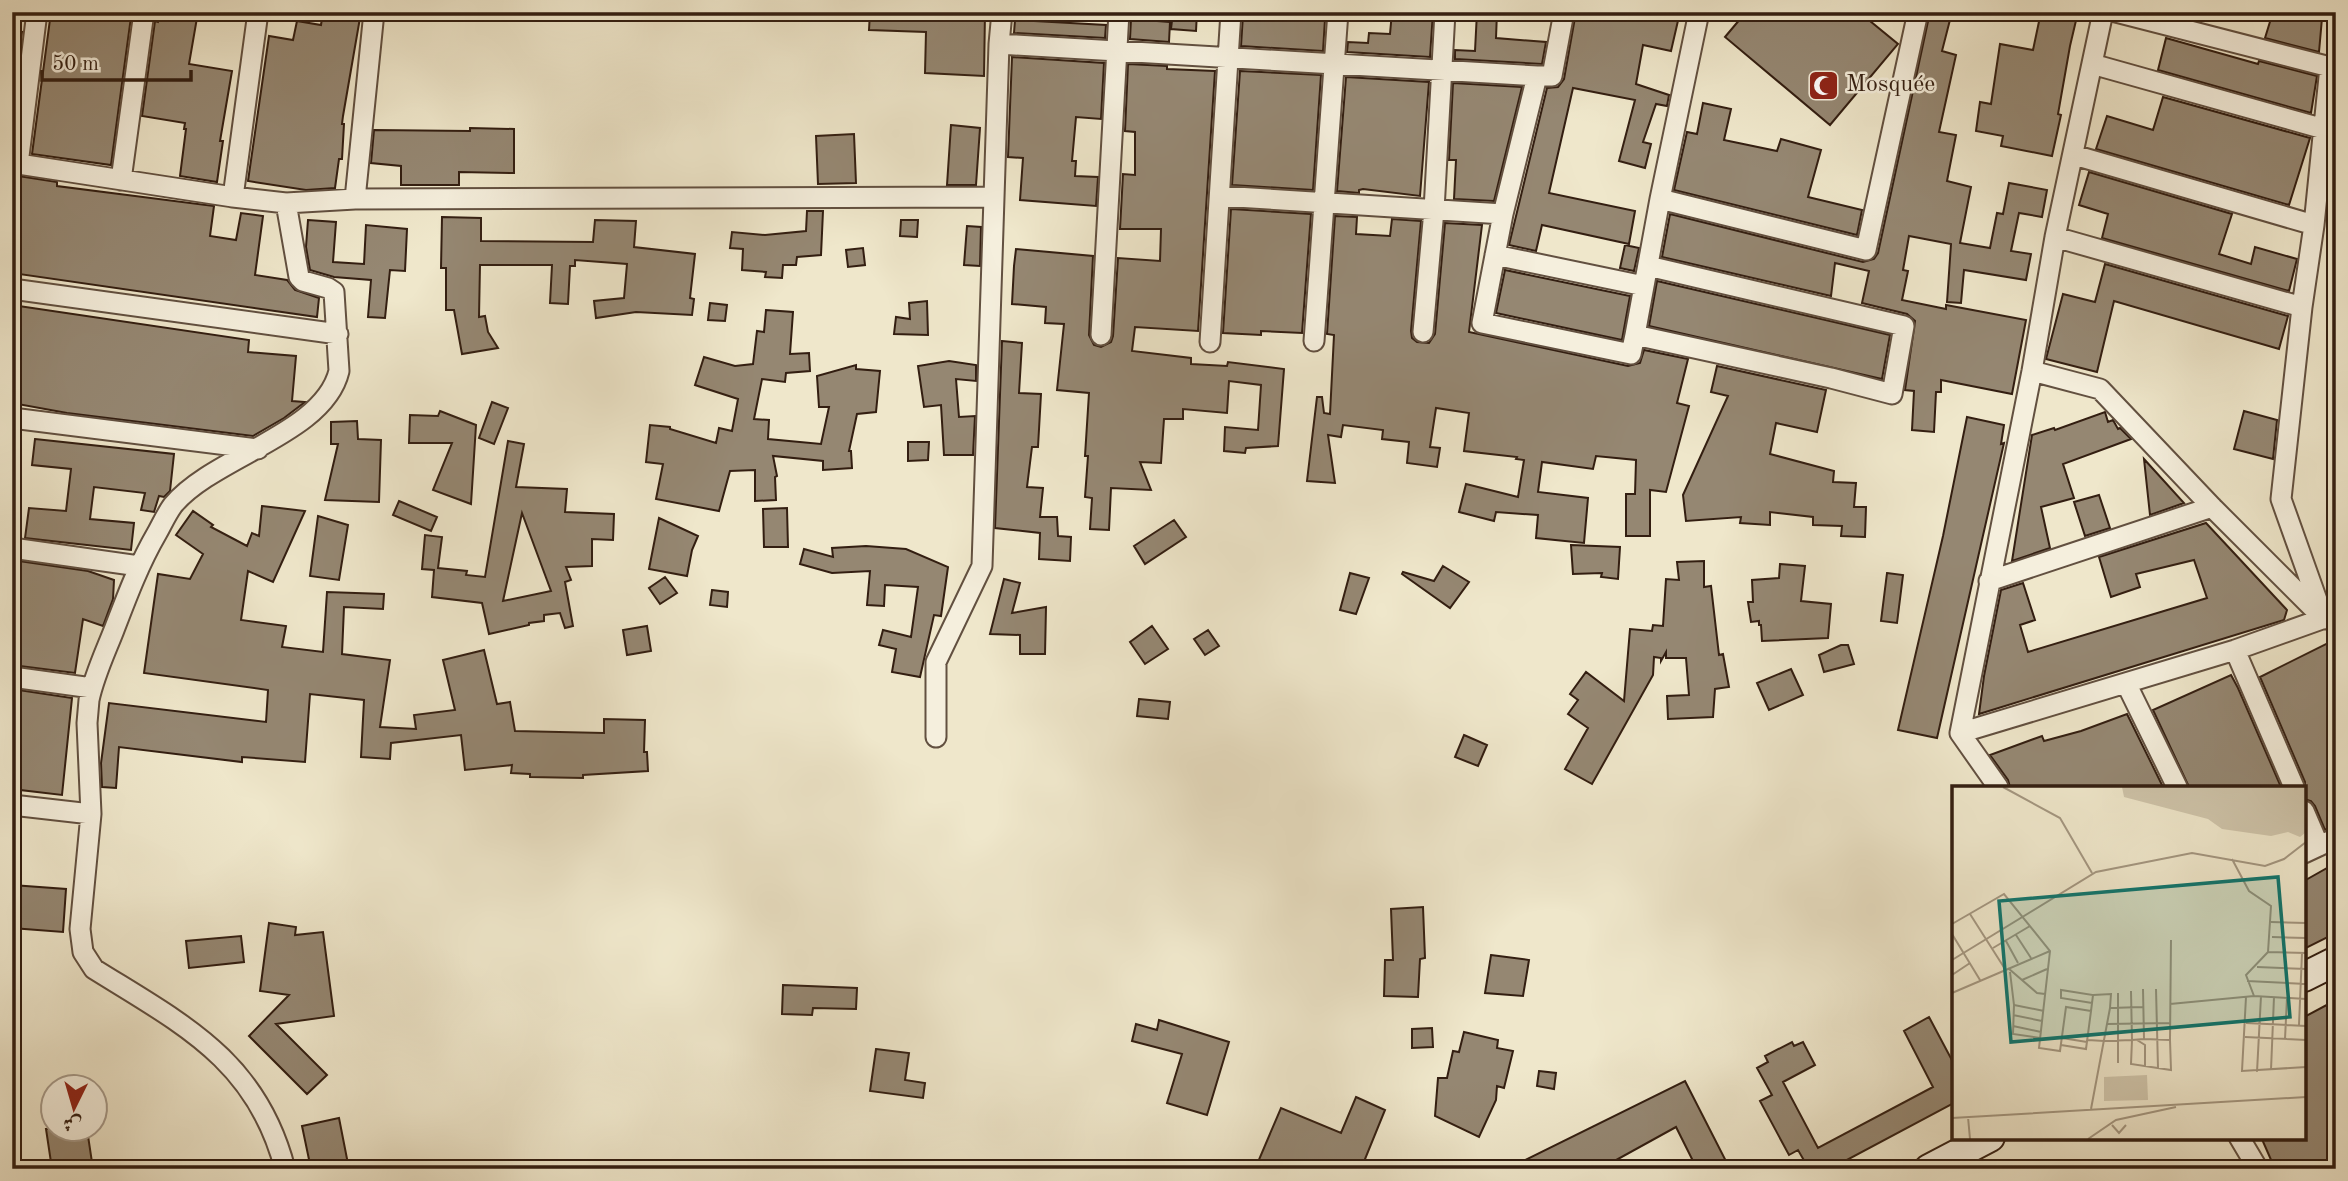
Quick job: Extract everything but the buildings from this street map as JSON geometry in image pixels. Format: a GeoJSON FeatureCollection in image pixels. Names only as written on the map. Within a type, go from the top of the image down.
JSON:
{"type":"FeatureCollection","features":[{"type":"Feature","properties":{"kind":"main road"},"geometry":{"type":"LineString","coordinates":[[2306,976],[2336,961]]}},
{"type":"Feature","properties":{"kind":"main road"},"geometry":{"type":"LineString","coordinates":[[1929,1169],[1986,1139]]}},
{"type":"Feature","properties":{"kind":"street"},"geometry":{"type":"LineString","coordinates":[[37,12],[15,163],[286,203],[355,199],[993,197]]}},
{"type":"Feature","properties":{"kind":"street"},"geometry":{"type":"LineString","coordinates":[[121,180],[144,12]]}},
{"type":"Feature","properties":{"kind":"street"},"geometry":{"type":"LineString","coordinates":[[233,197],[258,12]]}},
{"type":"Feature","properties":{"kind":"street"},"geometry":{"type":"LineString","coordinates":[[355,199],[374,12]]}},
{"type":"Feature","properties":{"kind":"street"},"geometry":{"type":"LineString","coordinates":[[936,737],[936,662],[982,566],[993,197],[1002,12]]}},
{"type":"Feature","properties":{"kind":"street"},"geometry":{"type":"LineString","coordinates":[[1101,335],[1119,12]]}},
{"type":"Feature","properties":{"kind":"street"},"geometry":{"type":"LineString","coordinates":[[1210,342],[1231,12]]}},
{"type":"Feature","properties":{"kind":"street"},"geometry":{"type":"LineString","coordinates":[[1314,341],[1338,12]]}},
{"type":"Feature","properties":{"kind":"street"},"geometry":{"type":"LineString","coordinates":[[1423,332],[1434,211],[1445,12]]}},
{"type":"Feature","properties":{"kind":"street"},"geometry":{"type":"LineString","coordinates":[[999,44],[1552,76],[1564,12]]}},
{"type":"Feature","properties":{"kind":"street"},"geometry":{"type":"LineString","coordinates":[[1537,76],[1503,214],[1482,323],[1631,354],[1699,12]]}},
{"type":"Feature","properties":{"kind":"street"},"geometry":{"type":"LineString","coordinates":[[1660,199],[1866,250],[1918,12]]}},
{"type":"Feature","properties":{"kind":"street"},"geometry":{"type":"LineString","coordinates":[[1997,786],[1960,733],[2032,371],[2055,237],[2103,12]]}},
{"type":"Feature","properties":{"kind":"street"},"geometry":{"type":"LineString","coordinates":[[2116,12],[2330,67],[2281,499],[2330,616]]}},
{"type":"Feature","properties":{"kind":"street"},"geometry":{"type":"LineString","coordinates":[[2092,64],[2324,129]]}},
{"type":"Feature","properties":{"kind":"street"},"geometry":{"type":"LineString","coordinates":[[2074,155],[2314,225]]}},
{"type":"Feature","properties":{"kind":"street"},"geometry":{"type":"LineString","coordinates":[[1220,196],[1503,214]]}},
{"type":"Feature","properties":{"kind":"street"},"geometry":{"type":"LineString","coordinates":[[285,1169],[274,1131],[263,1109],[235,1069],[198,1037],[94,969],[83,952],[80,929],[90,814],[87,723],[92,688],[139,565],[172,506],[219,468],[258,449],[301,421],[331,394],[339,372],[334,292],[303,281],[299,277],[286,203]]}},
{"type":"Feature","properties":{"kind":"street"},"geometry":{"type":"LineString","coordinates":[[2055,237],[2302,307]]}},
{"type":"Feature","properties":{"kind":"street"},"geometry":{"type":"LineString","coordinates":[[1495,255],[1644,286]]}},
{"type":"Feature","properties":{"kind":"street"},"geometry":{"type":"LineString","coordinates":[[1635,335],[1892,394],[1905,326],[1648,266]]}},
{"type":"Feature","properties":{"kind":"street"},"geometry":{"type":"LineString","coordinates":[[12,289],[338,334]]}},
{"type":"Feature","properties":{"kind":"street"},"geometry":{"type":"LineString","coordinates":[[2032,371],[2100,389],[2212,507],[2330,616]]}},
{"type":"Feature","properties":{"kind":"street"},"geometry":{"type":"LineString","coordinates":[[12,418],[258,449]]}},
{"type":"Feature","properties":{"kind":"street"},"geometry":{"type":"LineString","coordinates":[[1989,581],[2212,507]]}},
{"type":"Feature","properties":{"kind":"street"},"geometry":{"type":"LineString","coordinates":[[12,548],[139,565]]}},
{"type":"Feature","properties":{"kind":"street"},"geometry":{"type":"LineString","coordinates":[[1960,733],[2235,650],[2330,616]]}},
{"type":"Feature","properties":{"kind":"street"},"geometry":{"type":"LineString","coordinates":[[2235,650],[2294,786]]}},
{"type":"Feature","properties":{"kind":"street"},"geometry":{"type":"LineString","coordinates":[[12,677],[92,688]]}},
{"type":"Feature","properties":{"kind":"street"},"geometry":{"type":"LineString","coordinates":[[2126,683],[2177,786]]}},
{"type":"Feature","properties":{"kind":"street"},"geometry":{"type":"LineString","coordinates":[[12,805],[90,814]]}},
{"type":"Feature","properties":{"kind":"street"},"geometry":{"type":"LineString","coordinates":[[2306,815],[2320,846]]}},
{"type":"Feature","properties":{"kind":"street"},"geometry":{"type":"LineString","coordinates":[[2240,1139],[2258,1169]]}},
{"type":"Feature","properties":{"kind":"place","name":"Mosquée"},"geometry":{"type":"Point","coordinates":[1823,85]}}]}
